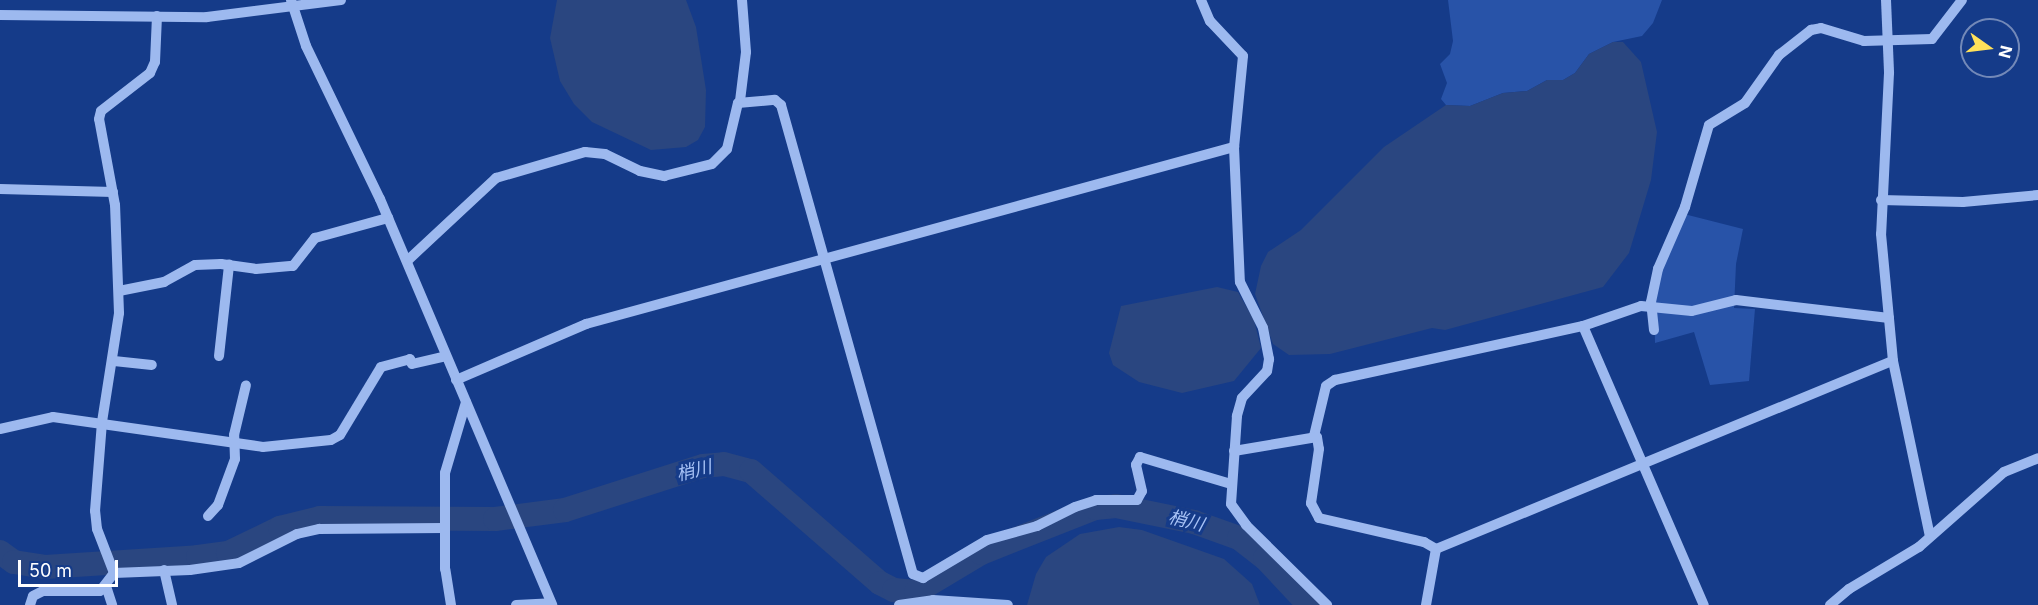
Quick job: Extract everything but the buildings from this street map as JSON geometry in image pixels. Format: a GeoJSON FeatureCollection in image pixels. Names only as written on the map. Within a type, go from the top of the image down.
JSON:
{"type":"FeatureCollection","features":[{"type":"Feature","properties":{"kind":"street"},"geometry":{"type":"LineString","coordinates":[[0,15],[207,17],[292,4],[341,0]]}},
{"type":"Feature","properties":{"kind":"street"},"geometry":{"type":"LineString","coordinates":[[407,261],[485,184],[511,172],[585,152],[605,154],[651,174],[679,173],[712,164],[727,149],[740,101],[746,52],[742,0]]}},
{"type":"Feature","properties":{"kind":"street"},"geometry":{"type":"LineString","coordinates":[[1201,0],[1210,21],[1244,56],[1234,147],[1240,282],[1263,328],[1269,359],[1267,371],[1242,398],[1234,451],[1231,504],[1238,515],[1327,605]]}},
{"type":"Feature","properties":{"kind":"street"},"geometry":{"type":"LineString","coordinates":[[1886,0],[1888,40],[1881,200],[1889,318],[1893,361],[1930,536]]}},
{"type":"Feature","properties":{"kind":"street"},"geometry":{"type":"LineString","coordinates":[[1654,330],[1652,306],[1658,269],[1685,207],[1709,125],[1745,103],[1779,55],[1811,30],[1821,28],[1864,41],[1932,39],[1962,0]]}},
{"type":"Feature","properties":{"kind":"street"},"geometry":{"type":"LineString","coordinates":[[292,4],[306,46],[407,261],[552,604],[516,605]]}},
{"type":"Feature","properties":{"kind":"street"},"geometry":{"type":"LineString","coordinates":[[114,573],[97,529],[95,511],[102,422],[114,361],[118,291],[112,192],[99,118],[101,111],[150,73],[155,62],[158,16]]}},
{"type":"Feature","properties":{"kind":"street"},"geometry":{"type":"LineString","coordinates":[[740,101],[747,105],[775,100],[781,105],[822,259],[913,574],[923,578],[987,540],[1037,526],[1075,507],[1096,500],[1137,500],[1142,491],[1136,465],[1140,457],[1231,484]]}},
{"type":"Feature","properties":{"kind":"street"},"geometry":{"type":"LineString","coordinates":[[456,380],[586,324],[1234,147]]}},
{"type":"Feature","properties":{"kind":"street"},"geometry":{"type":"LineString","coordinates":[[0,189],[112,192]]}},
{"type":"Feature","properties":{"kind":"street"},"geometry":{"type":"LineString","coordinates":[[1881,200],[1963,202],[2038,195]]}},
{"type":"Feature","properties":{"kind":"street"},"geometry":{"type":"LineString","coordinates":[[118,291],[164,282],[195,265],[229,265],[256,270],[293,266],[315,238],[388,218]]}},
{"type":"Feature","properties":{"kind":"street"},"geometry":{"type":"LineString","coordinates":[[219,356],[229,265]]}},
{"type":"Feature","properties":{"kind":"street"},"geometry":{"type":"LineString","coordinates":[[1436,549],[1424,542],[1319,518],[1311,503],[1319,449],[1314,436],[1326,386],[1335,380],[1583,326],[1623,311],[1652,306],[1692,311],[1736,300],[1889,318]]}},
{"type":"Feature","properties":{"kind":"street"},"geometry":{"type":"LineString","coordinates":[[1583,326],[1704,605]]}},
{"type":"Feature","properties":{"kind":"street"},"geometry":{"type":"LineString","coordinates":[[0,429],[53,417],[102,422],[263,447],[331,440],[340,435],[381,367],[410,359],[412,364],[446,356]]}},
{"type":"Feature","properties":{"kind":"street"},"geometry":{"type":"LineString","coordinates":[[114,361],[152,365]]}},
{"type":"Feature","properties":{"kind":"street"},"geometry":{"type":"LineString","coordinates":[[1436,549],[1893,361]]}},
{"type":"Feature","properties":{"kind":"street"},"geometry":{"type":"LineString","coordinates":[[208,516],[218,505],[235,459],[237,442],[234,435],[246,385]]}},
{"type":"Feature","properties":{"kind":"street"},"geometry":{"type":"LineString","coordinates":[[450,605],[444,521],[445,473],[466,402]]}},
{"type":"Feature","properties":{"kind":"street"},"geometry":{"type":"LineString","coordinates":[[1234,451],[1314,436]]}},
{"type":"Feature","properties":{"kind":"street"},"geometry":{"type":"LineString","coordinates":[[1830,605],[1930,536],[1996,478],[2038,458]]}},
{"type":"Feature","properties":{"kind":"street"},"geometry":{"type":"LineString","coordinates":[[114,573],[239,563],[287,538],[319,529],[444,521]]}},
{"type":"Feature","properties":{"kind":"street"},"geometry":{"type":"LineString","coordinates":[[1426,605],[1436,549]]}},
{"type":"Feature","properties":{"kind":"street"},"geometry":{"type":"LineString","coordinates":[[164,570],[172,605]]}},
{"type":"Feature","properties":{"kind":"street"},"geometry":{"type":"LineString","coordinates":[[30,605],[33,596],[43,591],[94,593],[106,586],[114,573]]}},
{"type":"Feature","properties":{"kind":"street"},"geometry":{"type":"LineString","coordinates":[[106,586],[112,605]]}},
{"type":"Feature","properties":{"kind":"street"},"geometry":{"type":"LineString","coordinates":[[899,605],[933,600],[1008,605]]}},
{"type":"Feature","properties":{"kind":"shaded area"},"geometry":{"type":"Polygon","coordinates":[[[557,0],[686,0],[696,27],[706,90],[705,127],[698,140],[686,147],[651,150],[592,122],[574,104],[560,81],[550,38],[557,0]]]}},
{"type":"Feature","properties":{"kind":"shaded area"},"geometry":{"type":"Polygon","coordinates":[[[1448,0],[1662,0],[1653,23],[1642,36],[1613,42],[1589,54],[1575,73],[1563,80],[1547,80],[1527,91],[1503,93],[1470,106],[1446,105],[1441,99],[1447,83],[1440,64],[1450,54],[1453,41],[1448,0]]]}},
{"type":"Feature","properties":{"kind":"shaded area"},"geometry":{"type":"Polygon","coordinates":[[[1613,42],[1623,42],[1641,62],[1657,132],[1651,180],[1629,253],[1603,287],[1445,330],[1432,328],[1330,354],[1289,355],[1273,344],[1255,294],[1261,266],[1268,252],[1301,230],[1384,147],[1446,105],[1470,106],[1503,93],[1527,91],[1547,80],[1563,80],[1575,73],[1589,54],[1613,42]]]}},
{"type":"Feature","properties":{"kind":"shaded area"},"geometry":{"type":"Polygon","coordinates":[[[1684,214],[1743,229],[1736,264],[1734,308],[1755,309],[1749,381],[1710,385],[1694,332],[1655,343],[1654,300],[1661,270],[1684,214]]]}},
{"type":"Feature","properties":{"kind":"shaded area"},"geometry":{"type":"Polygon","coordinates":[[[1217,287],[1238,292],[1254,320],[1261,348],[1234,381],[1182,393],[1139,382],[1113,365],[1109,353],[1121,306],[1217,287]]]}},
{"type":"Feature","properties":{"kind":"shaded area"},"geometry":{"type":"Polygon","coordinates":[[[1119,527],[1142,530],[1224,559],[1252,584],[1260,605],[1027,605],[1036,574],[1046,557],[1080,534],[1119,527]]]}},
{"type":"Feature","properties":{"kind":"waterway","name":"梢川"},"geometry":{"type":"LineString","coordinates":[[0,552],[14,562],[45,567],[198,557],[228,553],[280,528],[320,518],[495,519],[565,510],[703,466],[724,464],[751,471],[880,583],[894,590],[916,592],[981,553],[1095,508],[1116,506],[1194,522],[1239,538],[1265,558],[1309,605]]}}]}
